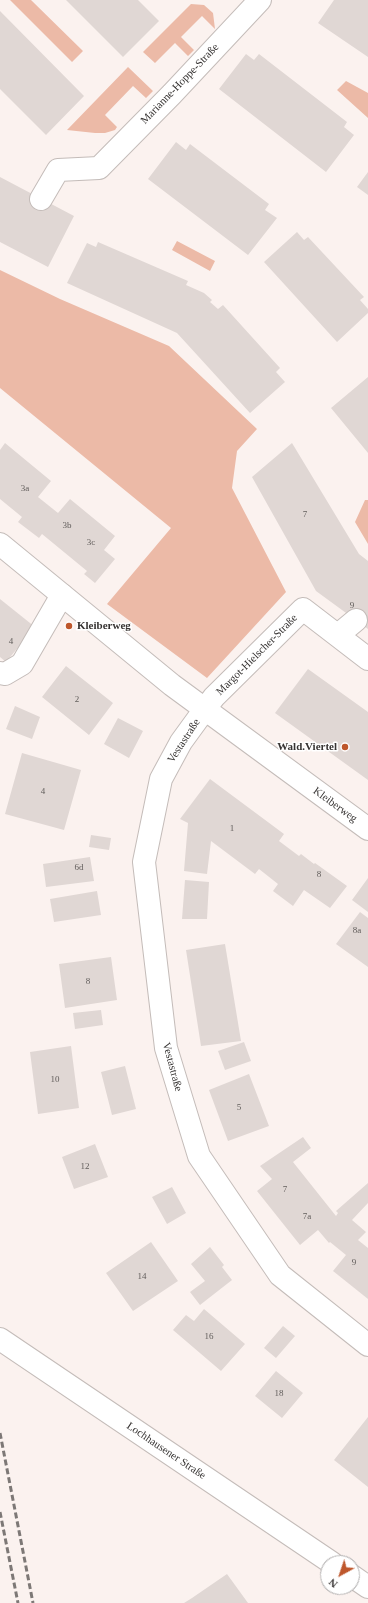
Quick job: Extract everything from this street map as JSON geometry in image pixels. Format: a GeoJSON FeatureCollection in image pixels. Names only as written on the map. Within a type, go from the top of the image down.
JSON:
{"type":"FeatureCollection","features":[{"type":"Feature","properties":{"kind":"main road","name":"Marianne-Hoppe-Straße"},"geometry":{"type":"LineString","coordinates":[[40,199],[58,170],[99,168],[172,94],[260,0]]}},
{"type":"Feature","properties":{"kind":"main road","name":"Kleiberweg"},"geometry":{"type":"LineString","coordinates":[[0,544],[205,709],[368,829]]}},
{"type":"Feature","properties":{"kind":"main road"},"geometry":{"type":"LineString","coordinates":[[0,673],[5,674],[22,664],[62,595]]}},
{"type":"Feature","properties":{"kind":"main road","name":"Margot-Hielscher-Straße"},"geometry":{"type":"LineString","coordinates":[[205,709],[214,696],[303,609],[368,659]]}},
{"type":"Feature","properties":{"kind":"main road"},"geometry":{"type":"LineString","coordinates":[[338,635],[356,620]]}},
{"type":"Feature","properties":{"kind":"main road","name":"Vestastraße"},"geometry":{"type":"LineString","coordinates":[[205,709],[181,742],[161,779],[144,862],[166,1048],[199,1156],[275,1269],[280,1275],[368,1345]]}},
{"type":"Feature","properties":{"kind":"main road","name":"Lochhausener Straße"},"geometry":{"type":"LineString","coordinates":[[0,1339],[320,1555]]}},
{"type":"Feature","properties":{"kind":"shaded area"},"geometry":{"type":"Polygon","coordinates":[[[10,0],[31,0],[83,51],[72,62],[10,0]]]}},
{"type":"Feature","properties":{"kind":"shaded area"},"geometry":{"type":"Polygon","coordinates":[[[191,4],[204,5],[213,13],[215,29],[202,16],[181,37],[194,50],[188,56],[175,43],[155,63],[143,52],[191,4]]]}},
{"type":"Feature","properties":{"kind":"shaded area"},"geometry":{"type":"Polygon","coordinates":[[[128,67],[153,91],[146,98],[133,86],[105,115],[117,127],[115,130],[105,133],[95,133],[67,130],[128,67]]]}},
{"type":"Feature","properties":{"kind":"shaded area"},"geometry":{"type":"Polygon","coordinates":[[[346,81],[368,93],[368,118],[337,90],[346,81]]]}},
{"type":"Feature","properties":{"kind":"shaded area"},"geometry":{"type":"Polygon","coordinates":[[[177,241],[215,261],[210,271],[172,250],[177,241]]]}},
{"type":"Feature","properties":{"kind":"shaded area"},"geometry":{"type":"Polygon","coordinates":[[[0,270],[60,299],[169,346],[257,429],[237,451],[232,488],[286,592],[207,678],[107,604],[171,528],[0,388],[0,270]]]}},
{"type":"Feature","properties":{"kind":"shaded area"},"geometry":{"type":"Polygon","coordinates":[[[365,500],[368,500],[368,544],[355,522],[365,500]]]}},
{"type":"Feature","properties":{"kind":"building"},"geometry":{"type":"Polygon","coordinates":[[[66,0],[138,0],[159,21],[123,57],[66,0]]]}},
{"type":"Feature","properties":{"kind":"building"},"geometry":{"type":"Polygon","coordinates":[[[334,0],[368,0],[368,57],[318,23],[334,0]]]}},
{"type":"Feature","properties":{"kind":"building"},"geometry":{"type":"Polygon","coordinates":[[[0,11],[84,96],[46,135],[0,89],[0,11]]]}},
{"type":"Feature","properties":{"kind":"building"},"geometry":{"type":"Polygon","coordinates":[[[246,54],[254,60],[259,54],[347,122],[344,127],[354,135],[326,172],[219,89],[246,54]]]}},
{"type":"Feature","properties":{"kind":"building"},"geometry":{"type":"Polygon","coordinates":[[[176,142],[186,150],[190,144],[269,204],[265,210],[277,218],[248,255],[148,179],[176,142]]]}},
{"type":"Feature","properties":{"kind":"building"},"geometry":{"type":"Polygon","coordinates":[[[368,172],[368,195],[357,187],[368,172]]]}},
{"type":"Feature","properties":{"kind":"building"},"geometry":{"type":"Polygon","coordinates":[[[0,177],[74,216],[48,267],[0,242],[0,177]]]}},
{"type":"Feature","properties":{"kind":"building"},"geometry":{"type":"Polygon","coordinates":[[[297,232],[304,240],[308,237],[364,297],[360,300],[368,309],[368,313],[337,342],[264,262],[297,232]]]}},
{"type":"Feature","properties":{"kind":"building"},"geometry":{"type":"Polygon","coordinates":[[[98,242],[188,281],[186,285],[204,293],[212,300],[210,302],[218,309],[223,305],[280,368],[276,372],[285,382],[250,413],[177,333],[67,283],[87,243],[96,247],[98,242]]]}},
{"type":"Feature","properties":{"kind":"building"},"geometry":{"type":"Polygon","coordinates":[[[368,377],[368,453],[331,408],[368,377]]]}},
{"type":"Feature","properties":{"kind":"building"},"geometry":{"type":"Polygon","coordinates":[[[5,443],[51,481],[38,497],[58,513],[70,499],[115,536],[104,550],[115,559],[95,583],[84,574],[87,571],[42,534],[39,538],[18,522],[22,517],[0,499],[0,450],[5,443]]]}},
{"type":"Feature","properties":{"kind":"building"},"geometry":{"type":"Polygon","coordinates":[[[292,443],[359,554],[368,561],[368,629],[316,591],[252,477],[292,443]]]}},
{"type":"Feature","properties":{"kind":"building"},"geometry":{"type":"Polygon","coordinates":[[[0,599],[35,627],[6,662],[0,657],[0,599]]]}},
{"type":"Feature","properties":{"kind":"building"},"geometry":{"type":"Polygon","coordinates":[[[66,666],[113,703],[89,735],[42,697],[66,666]]]}},
{"type":"Feature","properties":{"kind":"building","name":"Wald.Viertel"},"geometry":{"type":"Polygon","coordinates":[[[308,669],[368,712],[368,780],[275,713],[308,669]]]}},
{"type":"Feature","properties":{"kind":"building"},"geometry":{"type":"Polygon","coordinates":[[[15,706],[40,717],[32,739],[6,729],[15,706]]]}},
{"type":"Feature","properties":{"kind":"building"},"geometry":{"type":"Polygon","coordinates":[[[118,718],[143,731],[129,758],[104,744],[118,718]]]}},
{"type":"Feature","properties":{"kind":"building"},"geometry":{"type":"Polygon","coordinates":[[[22,753],[81,770],[64,830],[5,814],[22,753]]]}},
{"type":"Feature","properties":{"kind":"building"},"geometry":{"type":"Polygon","coordinates":[[[210,779],[284,834],[279,841],[299,856],[301,854],[314,864],[315,863],[347,886],[330,908],[304,890],[293,906],[273,891],[278,884],[259,869],[255,874],[211,841],[207,874],[184,871],[188,823],[180,819],[210,779]]]}},
{"type":"Feature","properties":{"kind":"building"},"geometry":{"type":"Polygon","coordinates":[[[91,835],[111,838],[109,850],[89,847],[91,835]]]}},
{"type":"Feature","properties":{"kind":"building"},"geometry":{"type":"Polygon","coordinates":[[[90,857],[94,881],[46,887],[43,864],[90,857]]]}},
{"type":"Feature","properties":{"kind":"building"},"geometry":{"type":"Polygon","coordinates":[[[368,878],[368,912],[352,900],[368,878]]]}},
{"type":"Feature","properties":{"kind":"building"},"geometry":{"type":"Polygon","coordinates":[[[185,880],[209,882],[207,919],[182,919],[185,880]]]}},
{"type":"Feature","properties":{"kind":"building"},"geometry":{"type":"Polygon","coordinates":[[[97,891],[101,915],[54,922],[50,899],[97,891]]]}},
{"type":"Feature","properties":{"kind":"building"},"geometry":{"type":"Polygon","coordinates":[[[360,912],[368,918],[368,967],[336,944],[360,912]]]}},
{"type":"Feature","properties":{"kind":"building"},"geometry":{"type":"Polygon","coordinates":[[[225,944],[241,1041],[201,1046],[186,950],[225,944]]]}},
{"type":"Feature","properties":{"kind":"building"},"geometry":{"type":"Polygon","coordinates":[[[111,957],[117,1000],[65,1008],[59,964],[111,957]]]}},
{"type":"Feature","properties":{"kind":"building"},"geometry":{"type":"Polygon","coordinates":[[[101,1010],[103,1025],[75,1029],[73,1013],[101,1010]]]}},
{"type":"Feature","properties":{"kind":"building"},"geometry":{"type":"Polygon","coordinates":[[[244,1042],[251,1061],[225,1070],[218,1051],[244,1042]]]}},
{"type":"Feature","properties":{"kind":"building"},"geometry":{"type":"Polygon","coordinates":[[[71,1046],[79,1108],[38,1114],[30,1052],[71,1046]]]}},
{"type":"Feature","properties":{"kind":"building"},"geometry":{"type":"Polygon","coordinates":[[[125,1066],[136,1109],[112,1115],[101,1072],[125,1066]]]}},
{"type":"Feature","properties":{"kind":"building"},"geometry":{"type":"Polygon","coordinates":[[[249,1074],[269,1126],[228,1141],[209,1090],[249,1074]]]}},
{"type":"Feature","properties":{"kind":"building"},"geometry":{"type":"Polygon","coordinates":[[[303,1137],[311,1148],[293,1162],[336,1216],[338,1213],[336,1211],[368,1183],[368,1203],[352,1220],[366,1232],[358,1240],[368,1248],[368,1299],[333,1271],[346,1255],[330,1242],[329,1243],[318,1230],[300,1245],[257,1191],[272,1179],[260,1166],[303,1137]]]}},
{"type":"Feature","properties":{"kind":"building"},"geometry":{"type":"Polygon","coordinates":[[[95,1144],[108,1177],[74,1189],[62,1157],[95,1144]]]}},
{"type":"Feature","properties":{"kind":"building"},"geometry":{"type":"Polygon","coordinates":[[[172,1187],[186,1213],[167,1224],[152,1197],[172,1187]]]}},
{"type":"Feature","properties":{"kind":"building"},"geometry":{"type":"Polygon","coordinates":[[[151,1242],[178,1281],[133,1311],[106,1273],[151,1242]]]}},
{"type":"Feature","properties":{"kind":"building"},"geometry":{"type":"Polygon","coordinates":[[[210,1247],[224,1265],[222,1267],[232,1280],[200,1305],[190,1292],[205,1281],[191,1264],[210,1247]]]}},
{"type":"Feature","properties":{"kind":"building"},"geometry":{"type":"Polygon","coordinates":[[[204,1309],[245,1344],[221,1371],[173,1330],[186,1315],[194,1321],[204,1309]]]}},
{"type":"Feature","properties":{"kind":"building"},"geometry":{"type":"Polygon","coordinates":[[[283,1326],[295,1336],[276,1358],[264,1348],[283,1326]]]}},
{"type":"Feature","properties":{"kind":"building"},"geometry":{"type":"Polygon","coordinates":[[[276,1371],[303,1393],[282,1418],[255,1396],[276,1371]]]}},
{"type":"Feature","properties":{"kind":"building"},"geometry":{"type":"Polygon","coordinates":[[[368,1417],[368,1487],[334,1460],[368,1417]]]}},
{"type":"Feature","properties":{"kind":"building"},"geometry":{"type":"Polygon","coordinates":[[[227,1574],[248,1603],[184,1603],[192,1598],[227,1574]]]}},
{"type":"Feature","properties":{"kind":"railway"},"geometry":{"type":"LineString","coordinates":[[0,1433],[33,1603]]}},
{"type":"Feature","properties":{"kind":"railway"},"geometry":{"type":"LineString","coordinates":[[0,1512],[18,1603]]}},
{"type":"Feature","properties":{"kind":"place","name":"Kleiberweg"},"geometry":{"type":"Point","coordinates":[69,626]}},
{"type":"Feature","properties":{"kind":"place","name":"Wald.Viertel"},"geometry":{"type":"Point","coordinates":[345,747]}}]}
